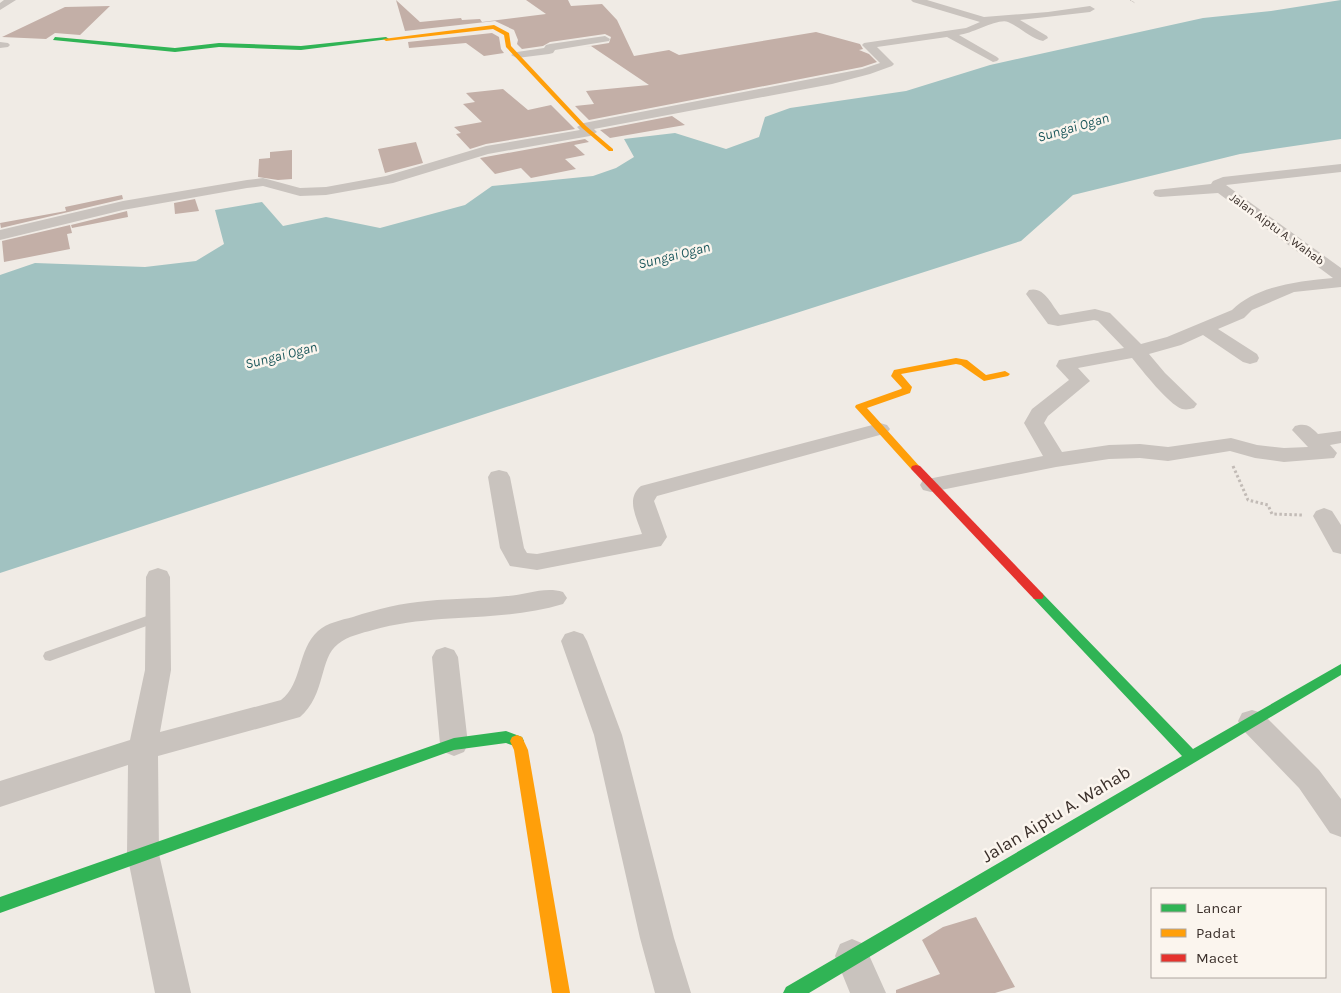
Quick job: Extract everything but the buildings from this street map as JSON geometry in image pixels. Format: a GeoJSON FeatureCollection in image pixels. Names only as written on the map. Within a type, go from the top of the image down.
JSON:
{"type":"FeatureCollection","features":[{"type":"Feature","properties":{"kind":"street"},"geometry":{"type":"LineString","coordinates":[[0,7],[11,0]]}},
{"type":"Feature","properties":{"kind":"street"},"geometry":{"type":"LineString","coordinates":[[916,0],[976,19],[995,20],[1090,9]]}},
{"type":"Feature","properties":{"kind":"street"},"geometry":{"type":"LineString","coordinates":[[1046,4],[1062,13]]}},
{"type":"Feature","properties":{"kind":"street"},"geometry":{"type":"LineString","coordinates":[[1010,18],[1043,38]]}},
{"type":"Feature","properties":{"kind":"street"},"geometry":{"type":"LineString","coordinates":[[0,235],[69,216],[128,203],[253,183],[300,192],[326,191],[397,178],[486,150],[866,72],[888,64],[868,45],[968,31],[995,20]]}},
{"type":"Feature","properties":{"kind":"street"},"geometry":{"type":"LineString","coordinates":[[54,39],[174,50],[219,45],[307,47],[492,27],[501,29],[507,34],[508,46],[516,55],[587,129],[611,150]]}},
{"type":"Feature","properties":{"kind":"street"},"geometry":{"type":"LineString","coordinates":[[949,34],[993,59]]}},
{"type":"Feature","properties":{"kind":"street"},"geometry":{"type":"LineString","coordinates":[[516,55],[549,51],[550,47],[605,39]]}},
{"type":"Feature","properties":{"kind":"street","name":"Jalan Aiptu A. Wahab"},"geometry":{"type":"LineString","coordinates":[[1341,168],[1223,181],[1218,184],[1341,276]]}},
{"type":"Feature","properties":{"kind":"street"},"geometry":{"type":"LineString","coordinates":[[1160,193],[1221,188]]}},
{"type":"Feature","properties":{"kind":"street"},"geometry":{"type":"LineString","coordinates":[[1056,460],[1034,423],[1039,413],[1080,381],[1065,365],[1137,351],[1174,341],[1238,314],[1253,303],[1290,287],[1341,282]]}},
{"type":"Feature","properties":{"kind":"street"},"geometry":{"type":"LineString","coordinates":[[1035,294],[1054,320],[1058,321],[1095,314],[1104,317],[1137,351],[1158,377],[1187,404]]}},
{"type":"Feature","properties":{"kind":"street"},"geometry":{"type":"LineString","coordinates":[[1204,328],[1250,358]]}},
{"type":"Feature","properties":{"kind":"street"},"geometry":{"type":"LineString","coordinates":[[1005,374],[984,378],[964,362],[956,361],[897,372],[896,376],[907,387],[906,391],[860,407],[931,485],[1191,756]]}},
{"type":"Feature","properties":{"kind":"street"},"geometry":{"type":"LineString","coordinates":[[498,477],[512,548],[519,560],[537,562],[653,540],[655,536],[643,501],[644,495],[649,491],[880,429]]}},
{"type":"Feature","properties":{"kind":"street"},"geometry":{"type":"LineString","coordinates":[[931,485],[1056,460],[1110,452],[1140,451],[1168,454],[1231,444],[1255,451],[1284,455],[1326,453],[1308,435],[1337,433]]}},
{"type":"Feature","properties":{"kind":"street"},"geometry":{"type":"LineString","coordinates":[[1324,516],[1341,546]]}},
{"type":"Feature","properties":{"kind":"street"},"geometry":{"type":"LineString","coordinates":[[158,577],[158,670],[143,748],[143,854],[173,993]]}},
{"type":"Feature","properties":{"kind":"street"},"geometry":{"type":"LineString","coordinates":[[0,794],[143,748],[290,709],[298,704],[303,696],[320,647],[326,638],[342,630],[404,612],[502,606],[554,598]]}},
{"type":"Feature","properties":{"kind":"street"},"geometry":{"type":"LineString","coordinates":[[574,641],[608,735],[657,938],[673,993]]}},
{"type":"Feature","properties":{"kind":"street"},"geometry":{"type":"LineString","coordinates":[[445,657],[454,744]]}},
{"type":"Feature","properties":{"kind":"street","name":"Jalan Aiptu A. Wahab"},"geometry":{"type":"LineString","coordinates":[[792,993],[1341,669]]}},
{"type":"Feature","properties":{"kind":"street"},"geometry":{"type":"LineString","coordinates":[[1252,721],[1308,779],[1341,823]]}},
{"type":"Feature","properties":{"kind":"street"},"geometry":{"type":"LineString","coordinates":[[0,906],[454,744],[506,737],[516,739],[520,750],[561,993]]}},
{"type":"Feature","properties":{"kind":"street"},"geometry":{"type":"LineString","coordinates":[[852,956],[868,993]]}},
{"type":"Feature","properties":{"kind":"lane"},"geometry":{"type":"LineString","coordinates":[[50,656],[158,617]]}},
{"type":"Feature","properties":{"kind":"path"},"geometry":{"type":"LineString","coordinates":[[1130,0],[1135,3]]}},
{"type":"Feature","properties":{"kind":"path"},"geometry":{"type":"LineString","coordinates":[[1211,448],[1232,464],[1248,500],[1268,505],[1272,514],[1324,516]]}},
{"type":"Feature","properties":{"kind":"water","name":"Sungai Ogan"},"geometry":{"type":"Polygon","coordinates":[[[1341,0],[1341,139],[1240,154],[1073,195],[1021,241],[665,355],[0,573],[0,275],[35,263],[145,267],[196,261],[224,244],[215,210],[262,202],[283,226],[326,217],[380,228],[465,205],[492,186],[593,176],[616,168],[634,157],[624,139],[675,133],[726,149],[759,137],[765,117],[790,108],[906,91],[990,65],[1203,18],[1271,11],[1341,0]]]}},
{"type":"Feature","properties":{"kind":"traffic: fast"},"geometry":{"type":"LineString","coordinates":[[55,39],[175,50],[219,45],[301,48],[386,39]]}},
{"type":"Feature","properties":{"kind":"traffic: fast"},"geometry":{"type":"LineString","coordinates":[[1038,596],[1191,756]]}},
{"type":"Feature","properties":{"kind":"traffic: fast"},"geometry":{"type":"LineString","coordinates":[[792,993],[1341,669]]}},
{"type":"Feature","properties":{"kind":"traffic: fast"},"geometry":{"type":"LineString","coordinates":[[0,905],[454,744],[506,737],[517,741]]}},
{"type":"Feature","properties":{"kind":"traffic: slow"},"geometry":{"type":"LineString","coordinates":[[386,39],[494,27],[507,34],[508,46],[584,127],[611,150]]}},
{"type":"Feature","properties":{"kind":"traffic: slow"},"geometry":{"type":"LineString","coordinates":[[916,468],[860,407],[906,391],[907,387],[896,376],[897,372],[956,361],[964,362],[984,378],[1005,374]]}},
{"type":"Feature","properties":{"kind":"traffic: slow"},"geometry":{"type":"LineString","coordinates":[[517,741],[521,750],[561,993]]}},
{"type":"Feature","properties":{"kind":"traffic: jam"},"geometry":{"type":"LineString","coordinates":[[916,468],[1038,596]]}}]}
